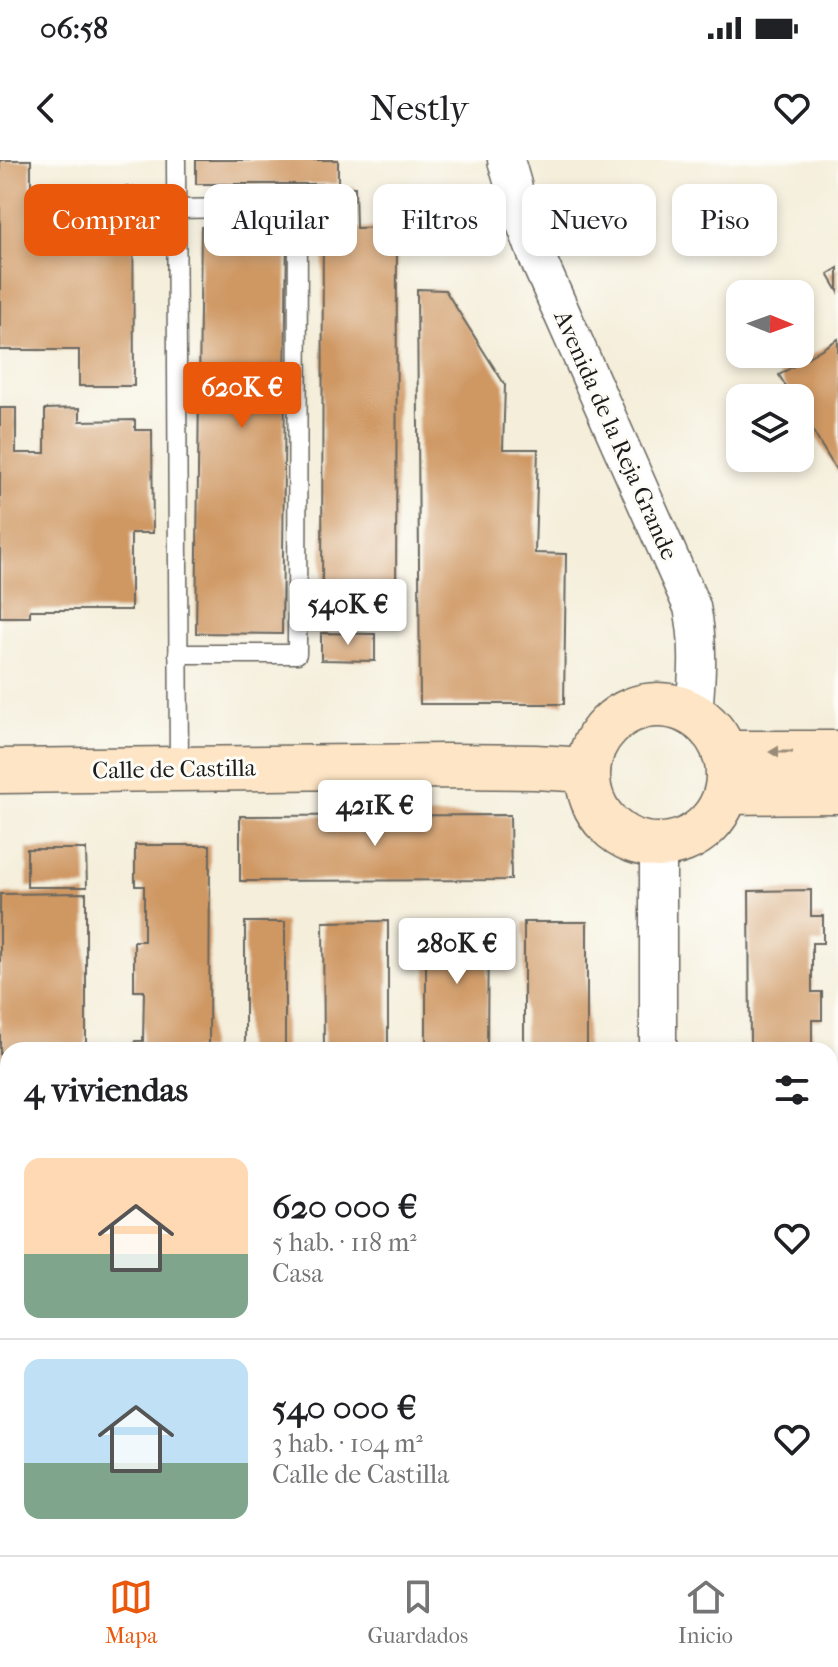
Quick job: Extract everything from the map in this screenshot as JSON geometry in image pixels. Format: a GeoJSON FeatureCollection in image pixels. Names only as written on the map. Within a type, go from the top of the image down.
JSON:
{"type":"FeatureCollection","features":[{"type":"Feature","properties":{"kind":"street","name":"Avenida de la Reja Grande"},"geometry":{"type":"LineString","coordinates":[[506,160],[537,257],[692,607],[699,659],[694,715]]}},
{"type":"Feature","properties":{"kind":"street"},"geometry":{"type":"LineString","coordinates":[[651,705],[674,706],[694,715],[711,728],[726,772],[718,814],[705,829],[688,840],[667,846],[649,846],[614,831],[602,819],[589,789],[590,756],[598,738],[613,721],[632,709],[651,705]]}},
{"type":"Feature","properties":{"kind":"street"},"geometry":{"type":"LineString","coordinates":[[726,772],[838,753]]}},
{"type":"Feature","properties":{"kind":"street","name":"Calle de Castilla"},"geometry":{"type":"LineString","coordinates":[[0,771],[445,766],[588,770]]}},
{"type":"Feature","properties":{"kind":"street"},"geometry":{"type":"LineString","coordinates":[[726,772],[838,791]]}},
{"type":"Feature","properties":{"kind":"street"},"geometry":{"type":"LineString","coordinates":[[658,846],[658,1042]]}},
{"type":"Feature","properties":{"kind":"lane"},"geometry":{"type":"LineString","coordinates":[[176,160],[176,184]]}},
{"type":"Feature","properties":{"kind":"lane"},"geometry":{"type":"LineString","coordinates":[[178,654],[297,654],[298,207],[188,209]]}},
{"type":"Feature","properties":{"kind":"lane"},"geometry":{"type":"LineString","coordinates":[[176,256],[179,768]]}},
{"type":"Feature","properties":{"kind":"building"},"geometry":{"type":"Polygon","coordinates":[[[0,160],[31,160],[31,184],[24,184],[24,256],[133,256],[134,386],[79,386],[79,350],[0,350],[0,160]]]}},
{"type":"Feature","properties":{"kind":"building"},"geometry":{"type":"Polygon","coordinates":[[[196,160],[338,160],[338,184],[196,184],[196,160]]]}},
{"type":"Feature","properties":{"kind":"building"},"geometry":{"type":"Polygon","coordinates":[[[201,227],[204,227],[204,256],[287,256],[282,634],[196,633],[201,227]]]}},
{"type":"Feature","properties":{"kind":"building"},"geometry":{"type":"Polygon","coordinates":[[[357,228],[373,228],[373,256],[397,256],[396,625],[322,625],[323,256],[357,256],[357,228]]]}},
{"type":"Feature","properties":{"kind":"building"},"geometry":{"type":"Polygon","coordinates":[[[838,268],[838,291],[828,274],[838,268]]]}},
{"type":"Feature","properties":{"kind":"building"},"geometry":{"type":"Polygon","coordinates":[[[417,289],[445,290],[505,385],[503,449],[538,449],[535,553],[566,554],[564,704],[420,704],[417,289]]]}},
{"type":"Feature","properties":{"kind":"building"},"geometry":{"type":"Polygon","coordinates":[[[838,339],[838,473],[814,433],[814,384],[784,384],[779,375],[790,368],[814,368],[814,354],[838,339]]]}},
{"type":"Feature","properties":{"kind":"building"},"geometry":{"type":"Polygon","coordinates":[[[0,408],[16,408],[16,453],[45,453],[45,409],[80,408],[80,421],[135,420],[135,430],[152,430],[153,533],[131,533],[131,610],[30,610],[30,617],[0,617],[0,408]]]}},
{"type":"Feature","properties":{"kind":"building"},"geometry":{"type":"Polygon","coordinates":[[[321,633],[375,634],[375,661],[321,660],[321,633]]]}},
{"type":"Feature","properties":{"kind":"building"},"geometry":{"type":"Polygon","coordinates":[[[510,815],[511,880],[240,881],[240,816],[510,815]]]}},
{"type":"Feature","properties":{"kind":"building"},"geometry":{"type":"Polygon","coordinates":[[[135,845],[210,845],[209,1042],[135,1042],[143,1041],[144,991],[134,991],[134,941],[144,941],[144,886],[135,886],[135,845]]]}},
{"type":"Feature","properties":{"kind":"building"},"geometry":{"type":"Polygon","coordinates":[[[27,849],[86,849],[87,887],[27,887],[27,849]]]}},
{"type":"Feature","properties":{"kind":"building"},"geometry":{"type":"Polygon","coordinates":[[[811,890],[811,916],[823,916],[823,943],[812,943],[812,992],[822,992],[822,1020],[812,1020],[812,1042],[750,1042],[749,891],[811,890]]]}},
{"type":"Feature","properties":{"kind":"building"},"geometry":{"type":"Polygon","coordinates":[[[86,893],[86,1042],[0,1042],[0,894],[86,893]]]}},
{"type":"Feature","properties":{"kind":"building"},"geometry":{"type":"Polygon","coordinates":[[[388,921],[388,1042],[324,1042],[323,922],[388,921]]]}},
{"type":"Feature","properties":{"kind":"building"},"geometry":{"type":"Polygon","coordinates":[[[245,922],[285,922],[285,1042],[245,1042],[245,922]]]}},
{"type":"Feature","properties":{"kind":"building"},"geometry":{"type":"Polygon","coordinates":[[[426,922],[488,922],[487,1042],[426,1042],[426,922]]]}},
{"type":"Feature","properties":{"kind":"building"},"geometry":{"type":"Polygon","coordinates":[[[524,922],[587,922],[587,1042],[524,1042],[524,922]]]}}]}
